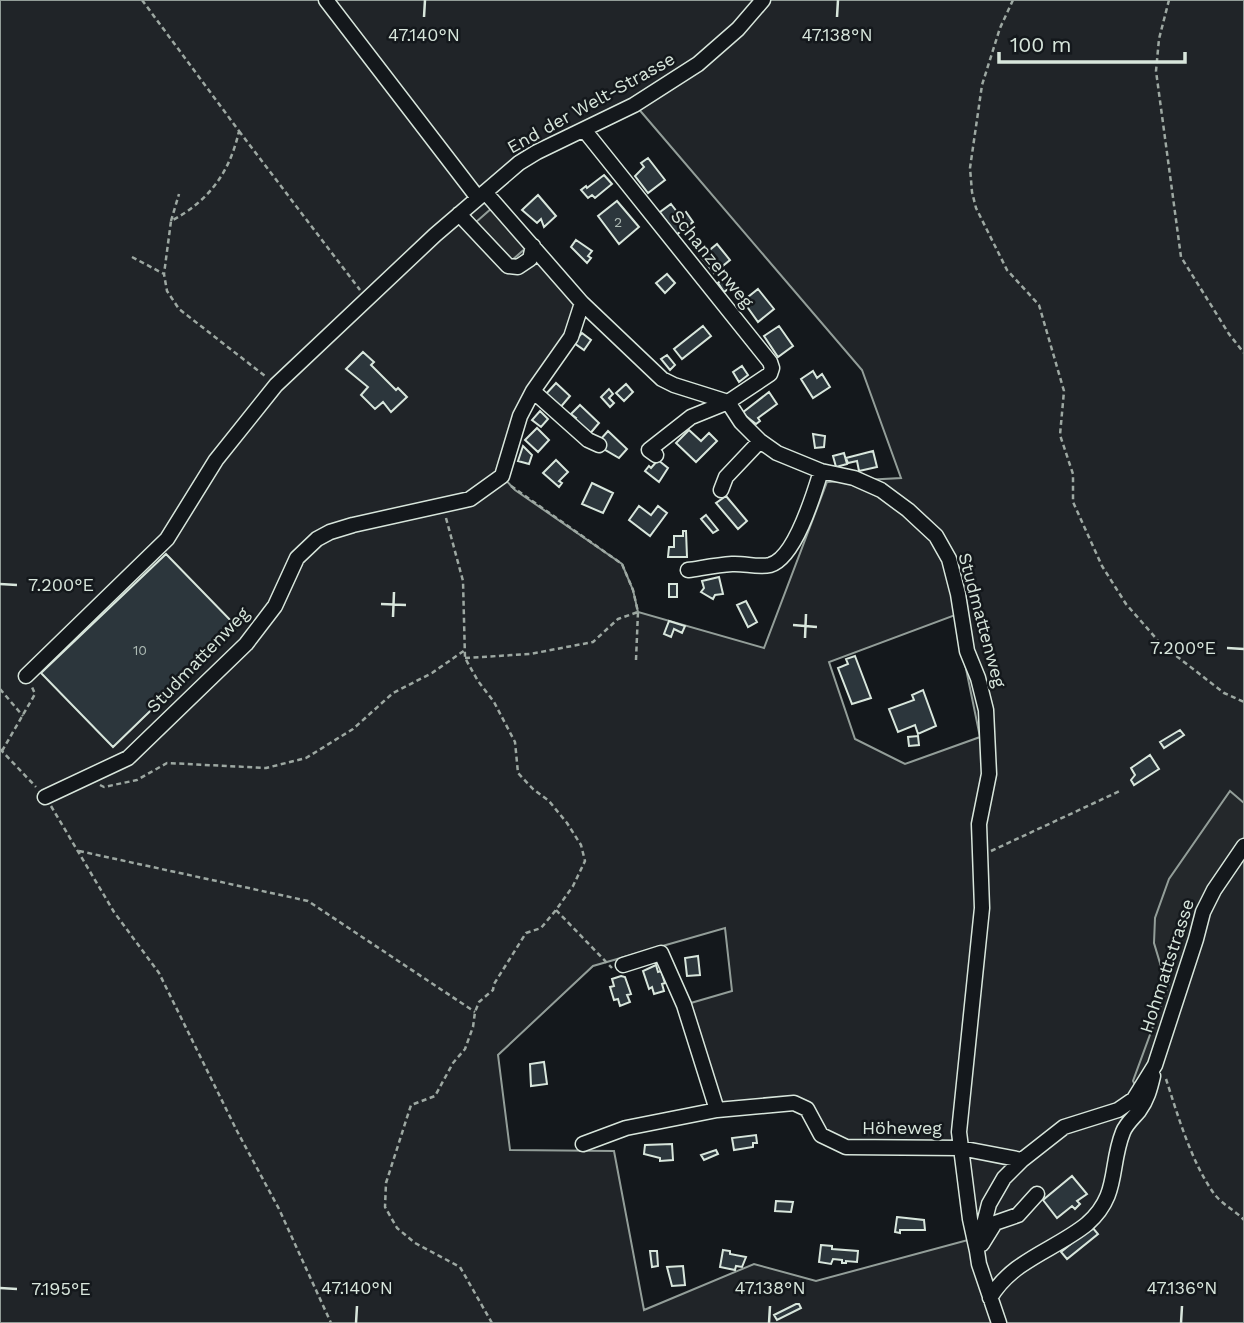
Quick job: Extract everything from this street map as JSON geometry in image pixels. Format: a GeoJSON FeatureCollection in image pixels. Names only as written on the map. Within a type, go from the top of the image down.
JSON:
{"type":"FeatureCollection","features":[{"type":"Feature","properties":{"kind":"street"},"geometry":{"type":"LineString","coordinates":[[326,0],[481,195],[533,246],[582,303],[662,379],[728,402]]}},
{"type":"Feature","properties":{"kind":"street","name":"End der Welt-Strasse"},"geometry":{"type":"LineString","coordinates":[[26,676],[167,539],[216,460],[276,385],[435,235],[519,163],[634,105],[698,64],[738,29],[763,0]]}},
{"type":"Feature","properties":{"kind":"street","name":"Schanzenweg"},"geometry":{"type":"LineString","coordinates":[[585,131],[770,362],[770,374],[728,402]]}},
{"type":"Feature","properties":{"kind":"street"},"geometry":{"type":"LineString","coordinates":[[459,214],[508,266],[518,267],[530,259],[533,246]]}},
{"type":"Feature","properties":{"kind":"street"},"geometry":{"type":"LineString","coordinates":[[502,476],[514,434],[533,391],[571,337],[582,303]]}},
{"type":"Feature","properties":{"kind":"street"},"geometry":{"type":"LineString","coordinates":[[533,391],[588,440],[599,445]]}},
{"type":"Feature","properties":{"kind":"street"},"geometry":{"type":"LineString","coordinates":[[656,455],[649,450],[691,417],[728,402]]}},
{"type":"Feature","properties":{"kind":"street","name":"Studmattenweg"},"geometry":{"type":"LineString","coordinates":[[728,402],[741,422],[777,453],[821,471],[854,478],[881,490],[936,536],[948,559],[958,594],[967,651],[978,678],[986,710],[989,774],[979,824],[982,908],[961,1112],[960,1148],[977,1251]]}},
{"type":"Feature","properties":{"kind":"street"},"geometry":{"type":"LineString","coordinates":[[721,490],[726,477],[760,440]]}},
{"type":"Feature","properties":{"kind":"street"},"geometry":{"type":"LineString","coordinates":[[688,570],[733,564],[769,565],[779,561],[809,509],[821,471]]}},
{"type":"Feature","properties":{"kind":"street","name":"Studmattenweg"},"geometry":{"type":"LineString","coordinates":[[45,797],[128,758],[246,644],[275,606],[297,558],[317,539],[352,525],[470,499],[489,488],[502,476]]}},
{"type":"Feature","properties":{"kind":"street","name":"Hohmattstrasse"},"geometry":{"type":"LineString","coordinates":[[990,1298],[1011,1272],[1085,1225],[1109,1195],[1124,1129],[1148,1098],[1157,1059],[1203,912],[1214,890],[1244,846]]}},
{"type":"Feature","properties":{"kind":"street"},"geometry":{"type":"LineString","coordinates":[[623,965],[661,953],[684,1005],[717,1110]]}},
{"type":"Feature","properties":{"kind":"street","name":"Hohmattstrasse"},"geometry":{"type":"LineString","coordinates":[[999,1323],[977,1251],[989,1204],[1004,1178],[1064,1127],[1118,1110],[1134,1100],[1157,1059]]}},
{"type":"Feature","properties":{"kind":"street","name":"Höheweg"},"geometry":{"type":"LineString","coordinates":[[583,1144],[626,1128],[717,1110],[794,1103],[807,1109],[821,1135],[846,1147],[960,1148],[1022,1160]]}},
{"type":"Feature","properties":{"kind":"street"},"geometry":{"type":"LineString","coordinates":[[977,1251],[995,1223],[1018,1215],[1037,1194]]}},
{"type":"Feature","properties":{"kind":"path"},"geometry":{"type":"LineString","coordinates":[[142,0],[368,299]]}},
{"type":"Feature","properties":{"kind":"path"},"geometry":{"type":"LineString","coordinates":[[1013,0],[1000,28],[982,85],[970,168],[976,208],[1007,270],[1039,305],[1064,391],[1060,435],[1073,474],[1073,502],[1102,566],[1126,604],[1161,644],[1224,693],[1244,702]]}},
{"type":"Feature","properties":{"kind":"path"},"geometry":{"type":"LineString","coordinates":[[1169,0],[1159,39],[1156,71],[1181,257],[1228,334],[1244,353]]}},
{"type":"Feature","properties":{"kind":"path"},"geometry":{"type":"LineString","coordinates":[[171,221],[193,209],[213,188],[234,152],[239,131]]}},
{"type":"Feature","properties":{"kind":"path"},"geometry":{"type":"LineString","coordinates":[[179,194],[171,221],[164,274],[167,291],[179,309],[276,385]]}},
{"type":"Feature","properties":{"kind":"path"},"geometry":{"type":"LineString","coordinates":[[132,257],[164,274]]}},
{"type":"Feature","properties":{"kind":"path"},"geometry":{"type":"LineString","coordinates":[[502,476],[515,490],[622,564],[633,590],[638,612],[636,660]]}},
{"type":"Feature","properties":{"kind":"path"},"geometry":{"type":"LineString","coordinates":[[443,506],[463,581],[465,658],[494,702],[515,742],[518,773],[533,789],[549,800],[581,845],[585,861],[573,886],[556,910],[541,928],[526,933],[494,984],[493,990],[479,1002],[474,1027],[465,1049],[453,1063],[435,1096],[411,1105],[386,1183],[385,1207],[397,1228],[415,1243],[460,1267],[492,1323]]}},
{"type":"Feature","properties":{"kind":"path"},"geometry":{"type":"LineString","coordinates":[[465,658],[530,654],[593,642],[618,619],[638,612]]}},
{"type":"Feature","properties":{"kind":"path"},"geometry":{"type":"LineString","coordinates":[[85,779],[104,787],[137,780],[167,763],[266,768],[306,758],[353,729],[393,693],[432,673],[465,650]]}},
{"type":"Feature","properties":{"kind":"path"},"geometry":{"type":"LineString","coordinates":[[26,676],[35,694],[1,750],[45,797],[114,912],[159,973],[279,1209],[331,1323]]}},
{"type":"Feature","properties":{"kind":"path"},"geometry":{"type":"LineString","coordinates":[[0,689],[23,716]]}},
{"type":"Feature","properties":{"kind":"path"},"geometry":{"type":"LineString","coordinates":[[979,856],[1122,790]]}},
{"type":"Feature","properties":{"kind":"path"},"geometry":{"type":"LineString","coordinates":[[79,851],[308,901],[475,1012]]}},
{"type":"Feature","properties":{"kind":"path"},"geometry":{"type":"LineString","coordinates":[[556,910],[610,968],[623,965]]}},
{"type":"Feature","properties":{"kind":"path"},"geometry":{"type":"LineString","coordinates":[[1157,1059],[1204,1177],[1217,1197],[1244,1220]]}},
{"type":"Feature","properties":{"kind":"shaded area"},"geometry":{"type":"Polygon","coordinates":[[[0,0],[1244,0],[1244,1323],[0,1323],[0,0]],[[631,100],[521,152],[474,193],[485,192],[582,303],[533,391],[502,476],[515,490],[622,564],[633,590],[638,612],[764,648],[827,482],[901,478],[862,370],[631,100]],[[955,615],[829,662],[855,739],[905,764],[980,737],[955,615]],[[725,928],[593,966],[498,1055],[510,1150],[614,1151],[644,1310],[754,1264],[816,1281],[968,1240],[960,1148],[846,1147],[821,1135],[807,1109],[717,1110],[684,1005],[732,991],[725,928]]]}},
{"type":"Feature","properties":{"kind":"shaded area"},"geometry":{"type":"Polygon","coordinates":[[[492,208],[527,247],[511,261],[476,222],[492,208]]]}},
{"type":"Feature","properties":{"kind":"shaded area"},"geometry":{"type":"Polygon","coordinates":[[[1230,791],[1244,803],[1244,846],[1225,872],[1153,1053],[1136,1087],[1133,1081],[1169,983],[1166,983],[1154,943],[1155,918],[1169,879],[1230,791]]]}},
{"type":"Feature","properties":{"kind":"building"},"geometry":{"type":"Polygon","coordinates":[[[648,158],[665,180],[648,193],[635,176],[644,167],[641,163],[648,158]]]}},
{"type":"Feature","properties":{"kind":"building"},"geometry":{"type":"Polygon","coordinates":[[[604,175],[612,184],[595,198],[592,195],[588,198],[581,190],[604,175]]]}},
{"type":"Feature","properties":{"kind":"building"},"geometry":{"type":"Polygon","coordinates":[[[538,195],[556,216],[544,227],[541,219],[537,223],[522,210],[538,195]]]}},
{"type":"Feature","properties":{"kind":"building"},"geometry":{"type":"Polygon","coordinates":[[[617,201],[639,227],[619,244],[598,216],[617,201]]]}},
{"type":"Feature","properties":{"kind":"building"},"geometry":{"type":"Polygon","coordinates":[[[671,204],[681,217],[686,212],[693,222],[676,235],[660,212],[671,204]]]}},
{"type":"Feature","properties":{"kind":"building"},"geometry":{"type":"Polygon","coordinates":[[[576,240],[592,251],[587,263],[571,247],[576,240]]]}},
{"type":"Feature","properties":{"kind":"building"},"geometry":{"type":"Polygon","coordinates":[[[717,244],[730,260],[714,273],[701,257],[717,244]]]}},
{"type":"Feature","properties":{"kind":"building"},"geometry":{"type":"Polygon","coordinates":[[[667,274],[675,283],[665,293],[656,283],[667,274]]]}},
{"type":"Feature","properties":{"kind":"building"},"geometry":{"type":"Polygon","coordinates":[[[725,277],[732,286],[724,292],[718,283],[725,277]]]}},
{"type":"Feature","properties":{"kind":"building"},"geometry":{"type":"Polygon","coordinates":[[[758,289],[774,309],[758,322],[743,301],[758,289]]]}},
{"type":"Feature","properties":{"kind":"building"},"geometry":{"type":"Polygon","coordinates":[[[703,326],[711,336],[682,359],[674,349],[703,326]]]}},
{"type":"Feature","properties":{"kind":"building"},"geometry":{"type":"Polygon","coordinates":[[[779,326],[793,346],[778,357],[764,336],[779,326]]]}},
{"type":"Feature","properties":{"kind":"building"},"geometry":{"type":"Polygon","coordinates":[[[582,333],[591,340],[584,350],[574,343],[582,333]]]}},
{"type":"Feature","properties":{"kind":"building"},"geometry":{"type":"Polygon","coordinates":[[[363,352],[374,362],[371,365],[407,397],[391,412],[383,402],[375,409],[361,395],[368,387],[346,369],[363,352]]]}},
{"type":"Feature","properties":{"kind":"building"},"geometry":{"type":"Polygon","coordinates":[[[667,355],[675,365],[670,370],[661,359],[667,355]]]}},
{"type":"Feature","properties":{"kind":"building"},"geometry":{"type":"Polygon","coordinates":[[[742,366],[748,375],[739,382],[733,372],[742,366]]]}},
{"type":"Feature","properties":{"kind":"building"},"geometry":{"type":"Polygon","coordinates":[[[813,371],[817,378],[822,374],[830,387],[813,398],[801,379],[813,371]]]}},
{"type":"Feature","properties":{"kind":"building"},"geometry":{"type":"Polygon","coordinates":[[[556,383],[570,396],[559,409],[545,395],[556,383]]]}},
{"type":"Feature","properties":{"kind":"building"},"geometry":{"type":"Polygon","coordinates":[[[626,384],[633,392],[624,401],[616,393],[626,384]]]}},
{"type":"Feature","properties":{"kind":"building"},"geometry":{"type":"Polygon","coordinates":[[[609,389],[613,394],[609,398],[614,403],[610,407],[601,397],[609,389]]]}},
{"type":"Feature","properties":{"kind":"building"},"geometry":{"type":"Polygon","coordinates":[[[769,392],[777,404],[758,418],[760,421],[756,424],[742,413],[769,392]]]}},
{"type":"Feature","properties":{"kind":"building"},"geometry":{"type":"Polygon","coordinates":[[[580,405],[599,423],[588,436],[573,422],[576,418],[571,414],[580,405]]]}},
{"type":"Feature","properties":{"kind":"building"},"geometry":{"type":"Polygon","coordinates":[[[540,411],[548,419],[541,427],[532,420],[540,411]]]}},
{"type":"Feature","properties":{"kind":"building"},"geometry":{"type":"Polygon","coordinates":[[[537,428],[549,440],[538,452],[525,440],[537,428]]]}},
{"type":"Feature","properties":{"kind":"building"},"geometry":{"type":"Polygon","coordinates":[[[689,430],[701,441],[709,433],[717,441],[696,462],[676,443],[689,430]]]}},
{"type":"Feature","properties":{"kind":"building"},"geometry":{"type":"Polygon","coordinates":[[[608,431],[627,449],[619,458],[602,448],[600,440],[608,431]]]}},
{"type":"Feature","properties":{"kind":"building"},"geometry":{"type":"Polygon","coordinates":[[[813,434],[825,436],[824,447],[815,448],[813,434]]]}},
{"type":"Feature","properties":{"kind":"building"},"geometry":{"type":"Polygon","coordinates":[[[523,446],[532,455],[529,464],[518,461],[523,446]]]}},
{"type":"Feature","properties":{"kind":"building"},"geometry":{"type":"Polygon","coordinates":[[[873,451],[877,467],[859,471],[857,461],[848,463],[846,458],[873,451]]]}},
{"type":"Feature","properties":{"kind":"building"},"geometry":{"type":"Polygon","coordinates":[[[844,453],[847,464],[836,467],[833,456],[844,453]]]}},
{"type":"Feature","properties":{"kind":"building"},"geometry":{"type":"Polygon","coordinates":[[[556,460],[568,472],[559,481],[562,483],[559,487],[543,473],[556,460]]]}},
{"type":"Feature","properties":{"kind":"building"},"geometry":{"type":"Polygon","coordinates":[[[658,460],[668,468],[659,482],[645,471],[658,460]]]}},
{"type":"Feature","properties":{"kind":"building"},"geometry":{"type":"Polygon","coordinates":[[[592,483],[613,493],[603,513],[582,504],[592,483]]]}},
{"type":"Feature","properties":{"kind":"building"},"geometry":{"type":"Polygon","coordinates":[[[726,496],[747,521],[738,529],[716,503],[726,496]]]}},
{"type":"Feature","properties":{"kind":"building"},"geometry":{"type":"Polygon","coordinates":[[[639,506],[651,515],[658,506],[667,513],[650,536],[629,520],[639,506]]]}},
{"type":"Feature","properties":{"kind":"building"},"geometry":{"type":"Polygon","coordinates":[[[706,515],[718,530],[713,533],[701,519],[706,515]]]}},
{"type":"Feature","properties":{"kind":"building"},"geometry":{"type":"Polygon","coordinates":[[[683,531],[686,531],[687,557],[668,557],[669,547],[674,547],[674,536],[683,536],[683,531]]]}},
{"type":"Feature","properties":{"kind":"building"},"geometry":{"type":"Polygon","coordinates":[[[166,554],[237,627],[113,747],[41,673],[166,554]]]}},
{"type":"Feature","properties":{"kind":"building"},"geometry":{"type":"Polygon","coordinates":[[[719,577],[723,594],[715,595],[713,599],[701,592],[704,588],[702,581],[719,577]]]}},
{"type":"Feature","properties":{"kind":"building"},"geometry":{"type":"Polygon","coordinates":[[[669,584],[677,584],[677,597],[669,597],[669,584]]]}},
{"type":"Feature","properties":{"kind":"building"},"geometry":{"type":"Polygon","coordinates":[[[746,601],[757,622],[748,627],[737,605],[746,601]]]}},
{"type":"Feature","properties":{"kind":"building"},"geometry":{"type":"Polygon","coordinates":[[[669,621],[685,626],[682,633],[674,629],[671,637],[664,634],[669,621]]]}},
{"type":"Feature","properties":{"kind":"building"},"geometry":{"type":"Polygon","coordinates":[[[855,656],[871,698],[852,704],[838,668],[848,664],[846,659],[855,656]]]}},
{"type":"Feature","properties":{"kind":"building"},"geometry":{"type":"Polygon","coordinates":[[[923,690],[936,726],[918,734],[915,725],[898,732],[889,709],[914,700],[912,695],[923,690]]]}},
{"type":"Feature","properties":{"kind":"building"},"geometry":{"type":"Polygon","coordinates":[[[1180,730],[1184,735],[1164,748],[1160,742],[1180,730]]]}},
{"type":"Feature","properties":{"kind":"building"},"geometry":{"type":"Polygon","coordinates":[[[918,736],[919,745],[909,746],[908,737],[918,736]]]}},
{"type":"Feature","properties":{"kind":"building"},"geometry":{"type":"Polygon","coordinates":[[[1150,755],[1159,769],[1134,785],[1131,780],[1135,775],[1131,768],[1150,755]]]}},
{"type":"Feature","properties":{"kind":"building"},"geometry":{"type":"Polygon","coordinates":[[[698,956],[700,975],[687,976],[685,958],[698,956]]]}},
{"type":"Feature","properties":{"kind":"building"},"geometry":{"type":"Polygon","coordinates":[[[656,965],[665,983],[662,984],[664,991],[654,994],[652,987],[649,989],[643,971],[656,965]]]}},
{"type":"Feature","properties":{"kind":"building"},"geometry":{"type":"Polygon","coordinates":[[[625,977],[631,994],[627,995],[630,1002],[620,1006],[618,999],[614,1000],[610,987],[614,986],[612,979],[625,977]]]}},
{"type":"Feature","properties":{"kind":"building"},"geometry":{"type":"Polygon","coordinates":[[[544,1062],[547,1084],[531,1086],[530,1064],[544,1062]]]}},
{"type":"Feature","properties":{"kind":"building"},"geometry":{"type":"Polygon","coordinates":[[[756,1135],[757,1143],[753,1143],[753,1147],[734,1150],[732,1138],[756,1135]]]}},
{"type":"Feature","properties":{"kind":"building"},"geometry":{"type":"Polygon","coordinates":[[[672,1144],[673,1160],[660,1161],[660,1158],[644,1154],[645,1145],[672,1144]]]}},
{"type":"Feature","properties":{"kind":"building"},"geometry":{"type":"Polygon","coordinates":[[[716,1150],[718,1154],[704,1160],[701,1155],[716,1150]]]}},
{"type":"Feature","properties":{"kind":"building"},"geometry":{"type":"Polygon","coordinates":[[[1072,1176],[1087,1194],[1077,1201],[1080,1204],[1075,1209],[1072,1206],[1057,1218],[1043,1200],[1072,1176]]]}},
{"type":"Feature","properties":{"kind":"building"},"geometry":{"type":"Polygon","coordinates":[[[776,1201],[793,1202],[791,1212],[775,1211],[776,1201]]]}},
{"type":"Feature","properties":{"kind":"building"},"geometry":{"type":"Polygon","coordinates":[[[897,1217],[924,1220],[925,1230],[895,1232],[897,1217]]]}},
{"type":"Feature","properties":{"kind":"building"},"geometry":{"type":"Polygon","coordinates":[[[1092,1227],[1098,1234],[1067,1259],[1061,1252],[1092,1227]]]}},
{"type":"Feature","properties":{"kind":"building"},"geometry":{"type":"Polygon","coordinates":[[[821,1245],[832,1246],[832,1249],[858,1251],[857,1262],[842,1263],[842,1260],[833,1259],[831,1264],[819,1262],[821,1245]]]}},
{"type":"Feature","properties":{"kind":"building"},"geometry":{"type":"Polygon","coordinates":[[[723,1250],[746,1257],[742,1267],[736,1266],[735,1270],[720,1267],[723,1250]]]}},
{"type":"Feature","properties":{"kind":"building"},"geometry":{"type":"Polygon","coordinates":[[[650,1251],[657,1251],[658,1266],[652,1267],[650,1251]]]}},
{"type":"Feature","properties":{"kind":"building"},"geometry":{"type":"Polygon","coordinates":[[[683,1266],[685,1285],[672,1286],[667,1267],[683,1266]]]}},
{"type":"Feature","properties":{"kind":"building"},"geometry":{"type":"Polygon","coordinates":[[[796,1304],[801,1308],[777,1320],[774,1315],[796,1304]]]}}]}
